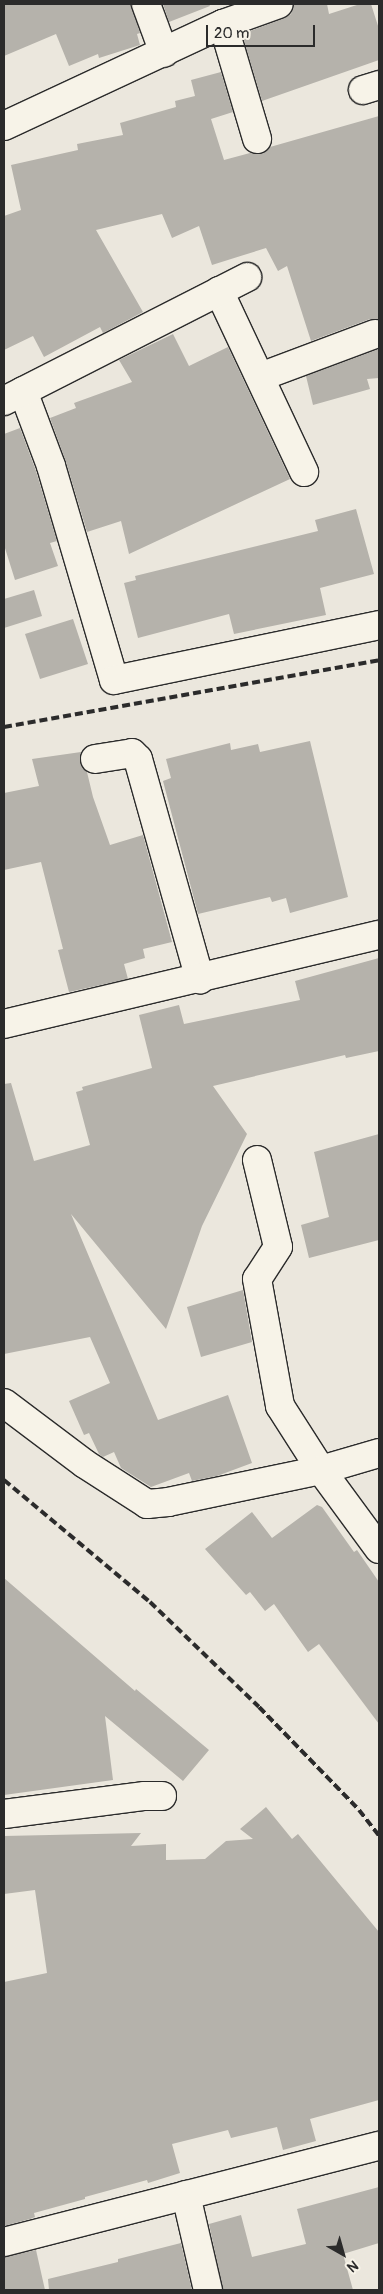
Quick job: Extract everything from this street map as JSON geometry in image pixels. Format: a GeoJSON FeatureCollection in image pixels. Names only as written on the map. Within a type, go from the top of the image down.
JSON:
{"type":"FeatureCollection","features":[{"type":"Feature","properties":{"kind":"street"},"geometry":{"type":"LineString","coordinates":[[146,4],[164,54]]}},
{"type":"Feature","properties":{"kind":"street"},"geometry":{"type":"LineString","coordinates":[[4,126],[164,54],[223,24],[279,4]]}},
{"type":"Feature","properties":{"kind":"street"},"geometry":{"type":"LineString","coordinates":[[223,24],[257,138]]}},
{"type":"Feature","properties":{"kind":"street"},"geometry":{"type":"LineString","coordinates":[[247,277],[13,396],[51,466],[114,680],[379,625]]}},
{"type":"Feature","properties":{"kind":"street"},"geometry":{"type":"LineString","coordinates":[[219,291],[304,472]]}},
{"type":"Feature","properties":{"kind":"street"},"geometry":{"type":"LineString","coordinates":[[260,377],[375,334]]}},
{"type":"Feature","properties":{"kind":"street"},"geometry":{"type":"LineString","coordinates":[[95,759],[132,753],[138,759],[200,979]]}},
{"type":"Feature","properties":{"kind":"street"},"geometry":{"type":"LineString","coordinates":[[4,1024],[379,935]]}},
{"type":"Feature","properties":{"kind":"street"},"geometry":{"type":"LineString","coordinates":[[257,1160],[278,1247],[257,1279],[280,1406],[321,1470],[379,1549]]}},
{"type":"Feature","properties":{"kind":"street"},"geometry":{"type":"LineString","coordinates":[[4,1403],[85,1464],[147,1504],[168,1502],[321,1470],[379,1453]]}},
{"type":"Feature","properties":{"kind":"street"},"geometry":{"type":"LineString","coordinates":[[4,1814],[145,1796],[162,1796]]}},
{"type":"Feature","properties":{"kind":"street"},"geometry":{"type":"LineString","coordinates":[[4,2242],[379,2146]]}},
{"type":"Feature","properties":{"kind":"street"},"geometry":{"type":"LineString","coordinates":[[186,2195],[208,2290]]}},
{"type":"Feature","properties":{"kind":"building"},"geometry":{"type":"Polygon","coordinates":[[[4,4],[131,4],[140,33],[137,34],[140,45],[99,58],[98,54],[69,66],[56,34],[4,56],[4,4]]]}},
{"type":"Feature","properties":{"kind":"building"},"geometry":{"type":"Polygon","coordinates":[[[163,4],[209,4],[210,6],[169,22],[163,4]]]}},
{"type":"Feature","properties":{"kind":"building"},"geometry":{"type":"Polygon","coordinates":[[[294,4],[327,4],[329,14],[360,4],[371,4],[379,29],[379,60],[262,101],[242,34],[285,18],[291,14],[294,4]]]}},
{"type":"Feature","properties":{"kind":"building"},"geometry":{"type":"Polygon","coordinates":[[[221,72],[233,112],[211,119],[224,160],[250,153],[261,154],[270,147],[379,116],[379,319],[370,319],[311,341],[287,266],[278,271],[266,248],[212,265],[199,226],[172,238],[162,214],[96,230],[143,312],[103,333],[100,327],[44,357],[33,336],[4,350],[4,216],[21,210],[11,165],[78,150],[77,144],[123,135],[120,123],[176,107],[175,101],[195,96],[191,80],[221,72]]]}},
{"type":"Feature","properties":{"kind":"building"},"geometry":{"type":"Polygon","coordinates":[[[173,334],[189,366],[228,347],[290,479],[129,554],[121,521],[87,532],[66,462],[50,418],[76,408],[74,403],[132,382],[119,360],[173,334]]]}},
{"type":"Feature","properties":{"kind":"building"},"geometry":{"type":"Polygon","coordinates":[[[379,349],[379,378],[367,379],[370,389],[313,405],[306,376],[379,349]]]}},
{"type":"Feature","properties":{"kind":"building"},"geometry":{"type":"Polygon","coordinates":[[[20,428],[36,471],[57,541],[50,543],[58,566],[15,580],[4,545],[4,434],[20,428]]]}},
{"type":"Feature","properties":{"kind":"building"},"geometry":{"type":"Polygon","coordinates":[[[356,509],[374,574],[320,588],[326,615],[234,634],[229,614],[138,638],[124,583],[136,580],[135,576],[318,531],[315,520],[356,509]]]}},
{"type":"Feature","properties":{"kind":"building"},"geometry":{"type":"Polygon","coordinates":[[[34,590],[42,616],[4,628],[4,599],[34,590]]]}},
{"type":"Feature","properties":{"kind":"building"},"geometry":{"type":"Polygon","coordinates":[[[73,619],[88,664],[40,679],[25,634],[73,619]]]}},
{"type":"Feature","properties":{"kind":"building"},"geometry":{"type":"Polygon","coordinates":[[[310,741],[348,897],[290,913],[286,898],[272,902],[270,897],[198,914],[163,781],[171,778],[166,759],[230,743],[231,750],[258,744],[260,752],[310,741]]]}},
{"type":"Feature","properties":{"kind":"building"},"geometry":{"type":"Polygon","coordinates":[[[81,752],[80,762],[87,772],[93,797],[110,845],[143,835],[172,942],[143,949],[145,958],[124,964],[128,979],[69,992],[58,950],[63,949],[41,862],[4,870],[4,793],[39,786],[32,759],[81,752]]]}},
{"type":"Feature","properties":{"kind":"building"},"geometry":{"type":"Polygon","coordinates":[[[379,958],[379,1051],[346,1058],[345,1055],[213,1086],[247,1134],[202,1226],[166,1329],[71,1214],[158,1420],[228,1395],[252,1463],[217,1476],[192,1481],[189,1473],[151,1487],[121,1468],[114,1452],[103,1457],[99,1454],[89,1433],[84,1435],[69,1401],[110,1383],[90,1337],[4,1354],[4,1084],[11,1083],[34,1161],[90,1145],[76,1092],[83,1090],[82,1087],[152,1068],[139,1015],[179,1005],[184,1024],[300,1000],[295,981],[379,958]]]}},
{"type":"Feature","properties":{"kind":"building"},"geometry":{"type":"Polygon","coordinates":[[[379,1134],[379,1240],[309,1258],[301,1225],[329,1217],[314,1152],[379,1134]]]}},
{"type":"Feature","properties":{"kind":"building"},"geometry":{"type":"Polygon","coordinates":[[[243,1290],[252,1342],[201,1357],[187,1307],[243,1290]]]}},
{"type":"Feature","properties":{"kind":"building"},"geometry":{"type":"Polygon","coordinates":[[[317,1505],[322,1507],[354,1552],[357,1550],[379,1582],[379,1724],[319,1644],[308,1652],[274,1604],[265,1611],[250,1592],[246,1595],[205,1549],[252,1512],[272,1538],[317,1505]]]}},
{"type":"Feature","properties":{"kind":"building"},"geometry":{"type":"Polygon","coordinates":[[[4,1578],[135,1691],[136,1689],[209,1750],[183,1781],[105,1716],[113,1780],[4,1795],[4,1578]]]}},
{"type":"Feature","properties":{"kind":"building"},"geometry":{"type":"Polygon","coordinates":[[[266,1807],[292,1839],[298,1834],[379,1932],[379,2100],[310,2119],[316,2141],[283,2150],[277,2127],[231,2138],[228,2130],[172,2144],[180,2173],[148,2183],[147,2180],[85,2197],[85,2199],[34,2213],[35,2217],[30,2219],[4,2226],[4,1982],[47,1973],[35,1890],[4,1894],[4,1836],[141,1833],[131,1846],[166,1844],[166,1860],[205,1859],[226,1841],[253,1839],[240,1829],[266,1807]]]}},
{"type":"Feature","properties":{"kind":"building"},"geometry":{"type":"Polygon","coordinates":[[[379,2187],[379,2243],[343,2254],[353,2290],[223,2290],[209,2224],[241,2215],[252,2257],[306,2244],[297,2209],[379,2187]]]}},
{"type":"Feature","properties":{"kind":"building"},"geometry":{"type":"Polygon","coordinates":[[[181,2243],[192,2290],[49,2290],[48,2279],[118,2262],[118,2259],[181,2243]]]}},
{"type":"Feature","properties":{"kind":"building"},"geometry":{"type":"Polygon","coordinates":[[[36,2250],[45,2290],[4,2290],[4,2257],[36,2250]]]}},
{"type":"Feature","properties":{"kind":"railway"},"geometry":{"type":"LineString","coordinates":[[4,727],[379,660]]}},
{"type":"Feature","properties":{"kind":"railway"},"geometry":{"type":"LineString","coordinates":[[4,1480],[150,1602],[259,1707],[359,1810],[379,1836]]}}]}
